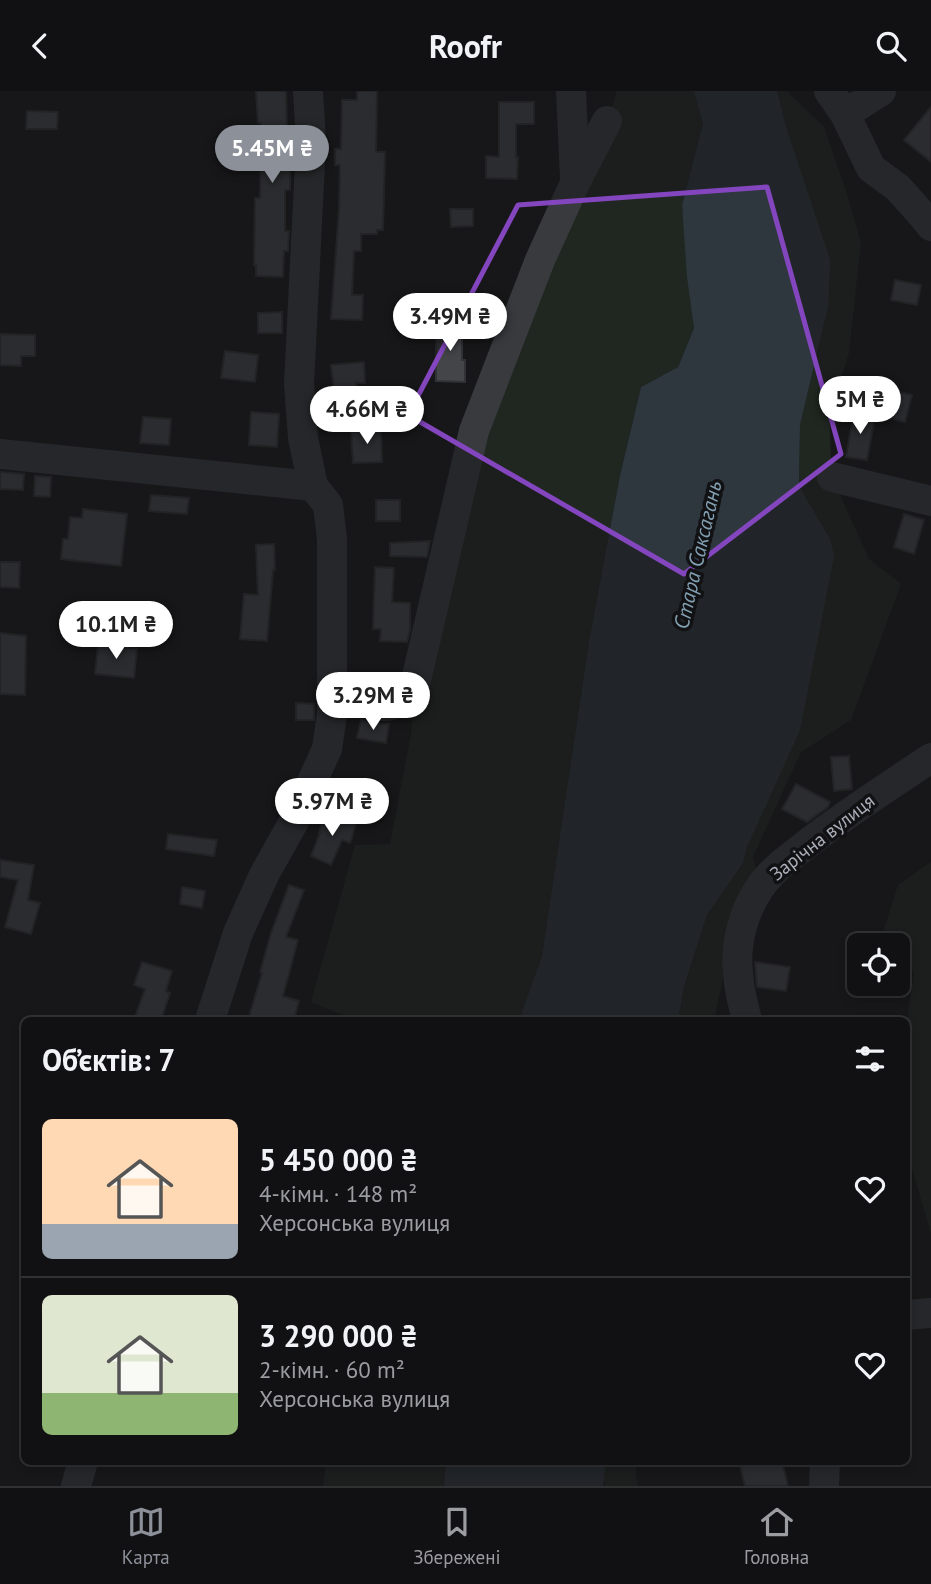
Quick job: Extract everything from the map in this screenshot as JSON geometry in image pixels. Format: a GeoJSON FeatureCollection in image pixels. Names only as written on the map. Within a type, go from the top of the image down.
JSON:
{"type":"FeatureCollection","features":[{"type":"Feature","properties":{"kind":"street"},"geometry":{"type":"LineString","coordinates":[[211,1017],[238,933],[327,749],[332,715],[332,539],[328,505],[313,487],[303,438],[299,384],[311,142],[308,91]]}},
{"type":"Feature","properties":{"kind":"street"},"geometry":{"type":"LineString","coordinates":[[571,91],[575,183]]}},
{"type":"Feature","properties":{"kind":"street"},"geometry":{"type":"LineString","coordinates":[[881,91],[837,102],[871,168],[898,188],[931,226]]}},
{"type":"Feature","properties":{"kind":"street"},"geometry":{"type":"LineString","coordinates":[[332,689],[365,704],[387,706],[398,704],[414,689],[474,431],[540,260],[607,121]]}},
{"type":"Feature","properties":{"kind":"street"},"geometry":{"type":"LineString","coordinates":[[0,454],[313,487]]}},
{"type":"Feature","properties":{"kind":"street"},"geometry":{"type":"LineString","coordinates":[[832,477],[931,501]]}},
{"type":"Feature","properties":{"kind":"street","name":"Зарічна вулиця"},"geometry":{"type":"LineString","coordinates":[[746,1017],[738,956],[745,918],[758,890],[773,871],[842,817],[931,758]]}},
{"type":"Feature","properties":{"kind":"street"},"geometry":{"type":"LineString","coordinates":[[910,1315],[931,1313]]}},
{"type":"Feature","properties":{"kind":"street"},"geometry":{"type":"LineString","coordinates":[[76,1486],[82,1465]]}},
{"type":"Feature","properties":{"kind":"street"},"geometry":{"type":"LineString","coordinates":[[824,1486],[825,1465]]}},
{"type":"Feature","properties":{"kind":"highlighted area"},"geometry":{"type":"Polygon","coordinates":[[[767,187],[841,454],[684,574],[408,415],[518,205],[767,187]]]}},
{"type":"Feature","properties":{"kind":"shaded area"},"geometry":{"type":"Polygon","coordinates":[[[617,91],[694,91],[703,124],[682,205],[694,328],[678,367],[641,387],[620,475],[589,642],[542,956],[520,1017],[348,1017],[311,1002],[355,845],[390,844],[411,734],[414,689],[455,509],[617,91]]]}},
{"type":"Feature","properties":{"kind":"shaded area"},"geometry":{"type":"Polygon","coordinates":[[[777,91],[787,91],[824,127],[861,242],[849,353],[829,416],[832,477],[869,559],[901,584],[851,720],[801,752],[753,857],[762,889],[729,951],[715,1017],[679,1017],[684,988],[707,915],[743,863],[830,539],[799,486],[800,425],[828,307],[777,91]]]}},
{"type":"Feature","properties":{"kind":"shaded area"},"geometry":{"type":"Polygon","coordinates":[[[931,862],[931,1233],[910,1162],[910,1017],[908,1017],[914,972],[910,971],[910,933],[883,933],[898,885],[931,862]]]}},
{"type":"Feature","properties":{"kind":"shaded area"},"geometry":{"type":"Polygon","coordinates":[[[326,1465],[446,1465],[444,1486],[323,1486],[326,1465]]]}},
{"type":"Feature","properties":{"kind":"shaded area"},"geometry":{"type":"Polygon","coordinates":[[[606,1465],[636,1465],[638,1486],[603,1486],[606,1465]]]}},
{"type":"Feature","properties":{"kind":"water","name":"Стара Саксагань"},"geometry":{"type":"Polygon","coordinates":[[[694,91],[777,91],[786,127],[830,260],[828,307],[800,425],[799,486],[830,539],[834,556],[800,730],[747,847],[743,863],[707,915],[684,987],[679,1017],[520,1017],[542,956],[589,642],[620,475],[641,387],[678,367],[694,328],[682,205],[703,124],[694,91]]]}},
{"type":"Feature","properties":{"kind":"water"},"geometry":{"type":"Polygon","coordinates":[[[446,1465],[606,1465],[603,1486],[444,1486],[446,1465]]]}},
{"type":"Feature","properties":{"kind":"building"},"geometry":{"type":"Polygon","coordinates":[[[256,91],[286,91],[287,136],[291,136],[290,190],[285,190],[288,251],[284,251],[283,277],[256,276],[254,265],[255,198],[260,198],[261,123],[258,123],[256,91]]]}},
{"type":"Feature","properties":{"kind":"building"},"geometry":{"type":"Polygon","coordinates":[[[357,91],[377,91],[376,152],[385,152],[383,230],[377,230],[377,234],[361,234],[361,251],[354,251],[352,295],[363,295],[362,320],[331,319],[339,209],[340,165],[335,165],[335,149],[341,149],[342,100],[357,100],[357,91]]]}},
{"type":"Feature","properties":{"kind":"building"},"geometry":{"type":"Polygon","coordinates":[[[499,102],[534,102],[534,124],[516,124],[517,179],[486,178],[486,156],[499,157],[499,102]]]}},
{"type":"Feature","properties":{"kind":"building"},"geometry":{"type":"Polygon","coordinates":[[[931,107],[931,162],[904,140],[931,107]]]}},
{"type":"Feature","properties":{"kind":"building"},"geometry":{"type":"Polygon","coordinates":[[[27,111],[58,112],[57,129],[26,129],[27,111]]]}},
{"type":"Feature","properties":{"kind":"building"},"geometry":{"type":"Polygon","coordinates":[[[450,209],[473,209],[473,226],[451,227],[450,209]]]}},
{"type":"Feature","properties":{"kind":"building"},"geometry":{"type":"Polygon","coordinates":[[[895,280],[921,285],[917,305],[891,300],[895,280]]]}},
{"type":"Feature","properties":{"kind":"building"},"geometry":{"type":"Polygon","coordinates":[[[282,312],[282,333],[258,333],[258,313],[282,312]]]}},
{"type":"Feature","properties":{"kind":"building"},"geometry":{"type":"Polygon","coordinates":[[[462,323],[465,382],[436,381],[436,324],[462,323]]]}},
{"type":"Feature","properties":{"kind":"building"},"geometry":{"type":"Polygon","coordinates":[[[0,334],[35,335],[35,356],[21,356],[21,366],[0,365],[0,334]]]}},
{"type":"Feature","properties":{"kind":"building"},"geometry":{"type":"Polygon","coordinates":[[[225,351],[258,355],[255,382],[221,378],[225,351]]]}},
{"type":"Feature","properties":{"kind":"building"},"geometry":{"type":"Polygon","coordinates":[[[364,362],[365,383],[356,383],[357,389],[334,391],[331,365],[364,362]]]}},
{"type":"Feature","properties":{"kind":"building"},"geometry":{"type":"Polygon","coordinates":[[[896,391],[912,395],[905,422],[889,418],[896,391]]]}},
{"type":"Feature","properties":{"kind":"building"},"geometry":{"type":"Polygon","coordinates":[[[251,412],[279,414],[277,447],[249,445],[251,412]]]}},
{"type":"Feature","properties":{"kind":"building"},"geometry":{"type":"Polygon","coordinates":[[[854,412],[875,416],[867,460],[846,457],[854,412]]]}},
{"type":"Feature","properties":{"kind":"building"},"geometry":{"type":"Polygon","coordinates":[[[143,417],[171,419],[169,445],[140,443],[143,417]]]}},
{"type":"Feature","properties":{"kind":"building"},"geometry":{"type":"Polygon","coordinates":[[[381,430],[382,462],[353,463],[351,431],[381,430]]]}},
{"type":"Feature","properties":{"kind":"building"},"geometry":{"type":"Polygon","coordinates":[[[0,472],[24,474],[23,490],[0,489],[0,472]]]}},
{"type":"Feature","properties":{"kind":"building"},"geometry":{"type":"Polygon","coordinates":[[[35,476],[51,477],[50,497],[34,496],[35,476]]]}},
{"type":"Feature","properties":{"kind":"building"},"geometry":{"type":"Polygon","coordinates":[[[151,495],[189,498],[187,514],[149,511],[151,495]]]}},
{"type":"Feature","properties":{"kind":"building"},"geometry":{"type":"Polygon","coordinates":[[[376,500],[400,500],[400,521],[376,521],[376,500]]]}},
{"type":"Feature","properties":{"kind":"building"},"geometry":{"type":"Polygon","coordinates":[[[83,509],[127,514],[121,566],[61,559],[63,539],[68,539],[70,517],[82,518],[83,509]]]}},
{"type":"Feature","properties":{"kind":"building"},"geometry":{"type":"Polygon","coordinates":[[[904,514],[924,520],[914,554],[894,547],[904,514]]]}},
{"type":"Feature","properties":{"kind":"building"},"geometry":{"type":"Polygon","coordinates":[[[430,541],[427,557],[390,556],[390,543],[430,541]]]}},
{"type":"Feature","properties":{"kind":"building"},"geometry":{"type":"Polygon","coordinates":[[[274,544],[275,570],[267,641],[240,639],[244,594],[258,595],[256,545],[274,544]]]}},
{"type":"Feature","properties":{"kind":"building"},"geometry":{"type":"Polygon","coordinates":[[[0,562],[20,562],[19,588],[0,587],[0,562]]]}},
{"type":"Feature","properties":{"kind":"building"},"geometry":{"type":"Polygon","coordinates":[[[375,567],[394,568],[392,602],[410,603],[407,642],[380,641],[381,629],[373,629],[375,567]]]}},
{"type":"Feature","properties":{"kind":"building"},"geometry":{"type":"Polygon","coordinates":[[[0,633],[26,636],[25,695],[0,694],[0,633]]]}},
{"type":"Feature","properties":{"kind":"building"},"geometry":{"type":"Polygon","coordinates":[[[98,645],[137,649],[134,678],[95,674],[98,645]]]}},
{"type":"Feature","properties":{"kind":"building"},"geometry":{"type":"Polygon","coordinates":[[[296,703],[314,704],[314,720],[296,720],[296,703]]]}},
{"type":"Feature","properties":{"kind":"building"},"geometry":{"type":"Polygon","coordinates":[[[361,720],[389,724],[386,743],[357,738],[361,720]]]}},
{"type":"Feature","properties":{"kind":"building"},"geometry":{"type":"Polygon","coordinates":[[[849,756],[852,789],[834,791],[831,757],[849,756]]]}},
{"type":"Feature","properties":{"kind":"building"},"geometry":{"type":"Polygon","coordinates":[[[796,784],[830,802],[828,807],[807,822],[782,809],[796,784]]]}},
{"type":"Feature","properties":{"kind":"building"},"geometry":{"type":"Polygon","coordinates":[[[324,814],[356,824],[350,843],[342,840],[331,865],[311,856],[324,814]]]}},
{"type":"Feature","properties":{"kind":"building"},"geometry":{"type":"Polygon","coordinates":[[[168,834],[217,840],[214,856],[166,849],[168,834]]]}},
{"type":"Feature","properties":{"kind":"building"},"geometry":{"type":"Polygon","coordinates":[[[0,860],[34,865],[28,900],[40,903],[31,934],[5,927],[18,880],[0,877],[0,860]]]}},
{"type":"Feature","properties":{"kind":"building"},"geometry":{"type":"Polygon","coordinates":[[[289,885],[304,890],[286,937],[298,940],[283,996],[299,1001],[295,1017],[249,1017],[271,933],[289,885]]]}},
{"type":"Feature","properties":{"kind":"building"},"geometry":{"type":"Polygon","coordinates":[[[182,887],[205,891],[202,908],[180,904],[182,887]]]}},
{"type":"Feature","properties":{"kind":"building"},"geometry":{"type":"Polygon","coordinates":[[[142,962],[172,971],[166,991],[170,993],[162,1017],[135,1017],[145,989],[134,985],[142,962]]]}},
{"type":"Feature","properties":{"kind":"building"},"geometry":{"type":"Polygon","coordinates":[[[755,962],[790,967],[786,991],[757,987],[755,962]]]}},
{"type":"Feature","properties":{"kind":"building"},"geometry":{"type":"Polygon","coordinates":[[[783,1465],[788,1486],[745,1486],[740,1466],[783,1465]]]}}]}
